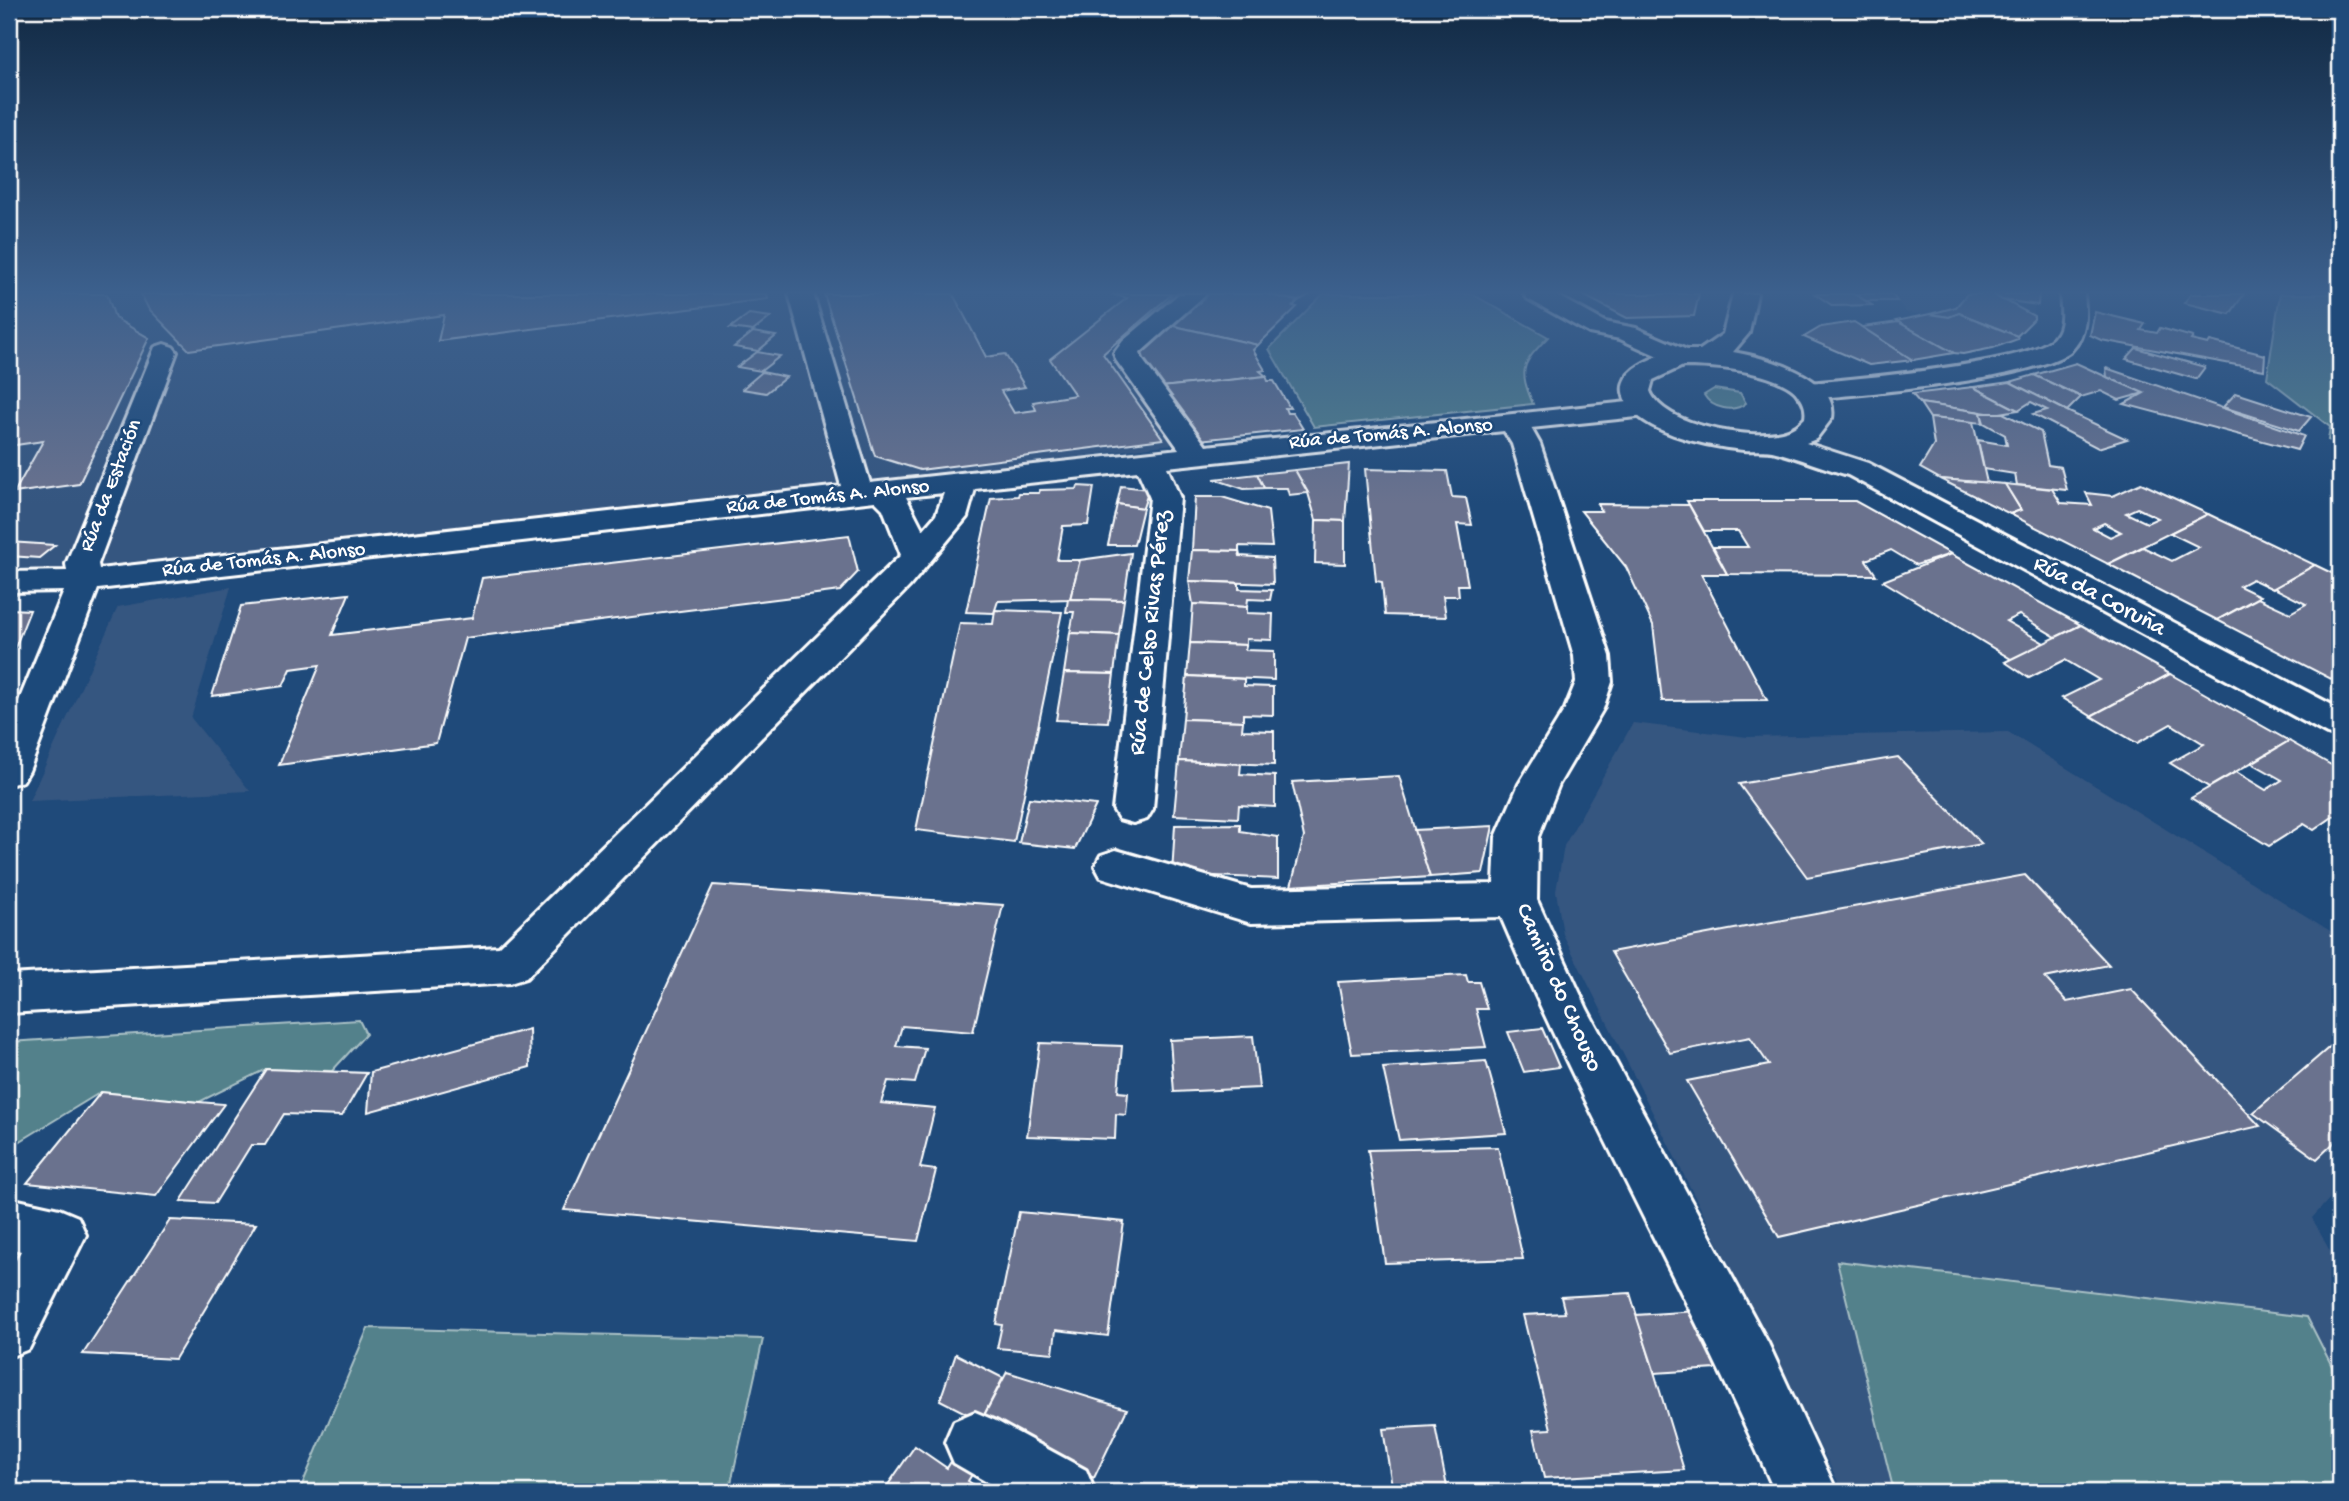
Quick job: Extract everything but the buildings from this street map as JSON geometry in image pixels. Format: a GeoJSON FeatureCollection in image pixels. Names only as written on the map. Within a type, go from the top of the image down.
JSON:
{"type":"FeatureCollection","features":[{"type":"Feature","properties":{"kind":"street","name":"Rúa da Estación"},"geometry":{"type":"LineString","coordinates":[[9,772],[85,581],[82,564],[159,364]]}},
{"type":"Feature","properties":{"kind":"street"},"geometry":{"type":"LineString","coordinates":[[825,364],[870,493],[897,505],[917,555]]}},
{"type":"Feature","properties":{"kind":"street"},"geometry":{"type":"LineString","coordinates":[[1132,364],[1198,455]]}},
{"type":"Feature","properties":{"kind":"street"},"geometry":{"type":"LineString","coordinates":[[1632,364],[1641,373]]}},
{"type":"Feature","properties":{"kind":"street"},"geometry":{"type":"LineString","coordinates":[[1659,364],[1641,373],[1636,384],[1637,396],[1664,421],[1717,439],[1774,441],[1803,433],[1813,427],[1819,419],[1820,410],[1809,391],[1797,382],[1762,366],[1746,364]]}},
{"type":"Feature","properties":{"kind":"street"},"geometry":{"type":"LineString","coordinates":[[1809,391],[2005,364]]}},
{"type":"Feature","properties":{"kind":"street","name":"Rúa de Tomás A. Alonso"},"geometry":{"type":"LineString","coordinates":[[9,582],[85,581],[1198,455],[1647,408]]}},
{"type":"Feature","properties":{"kind":"street","name":"Camiño do Chouso"},"geometry":{"type":"LineString","coordinates":[[1514,424],[1526,444],[1592,656],[1594,682],[1584,709],[1539,784],[1517,837],[1515,900],[1567,1017],[1748,1363],[1807,1492]]}},
{"type":"Feature","properties":{"kind":"street","name":"Rúa da Coruña"},"geometry":{"type":"LineString","coordinates":[[1813,427],[1845,448],[1858,469]]}},
{"type":"Feature","properties":{"kind":"street","name":"Rúa da Coruña"},"geometry":{"type":"LineString","coordinates":[[1774,441],[1858,469],[2340,725]]}},
{"type":"Feature","properties":{"kind":"street","name":"Rúa de Celso Rivas Pérez"},"geometry":{"type":"LineString","coordinates":[[1133,809],[1165,498],[1149,461]]}},
{"type":"Feature","properties":{"kind":"street"},"geometry":{"type":"LineString","coordinates":[[9,994],[510,965],[897,580],[951,517],[962,482]]}},
{"type":"Feature","properties":{"kind":"street"},"geometry":{"type":"LineString","coordinates":[[1116,866],[1251,906],[1515,900]]}},
{"type":"Feature","properties":{"kind":"street"},"geometry":{"type":"LineString","coordinates":[[9,1223],[59,1235],[9,1329]]}},
{"type":"Feature","properties":{"kind":"street"},"geometry":{"type":"LineString","coordinates":[[975,1442],[1065,1492]]}},
{"type":"Feature","properties":{"kind":"shaded area"},"geometry":{"type":"Polygon","coordinates":[[[9,364],[1120,364],[1179,443],[849,488],[84,573],[9,567],[9,364]]]}},
{"type":"Feature","properties":{"kind":"shaded area"},"geometry":{"type":"Polygon","coordinates":[[[231,587],[191,718],[250,791],[29,801],[118,607],[231,587]]]}},
{"type":"Feature","properties":{"kind":"shaded area"},"geometry":{"type":"Polygon","coordinates":[[[1633,723],[1747,737],[2008,732],[2340,937],[2340,1187],[2312,1218],[2340,1270],[2340,1492],[1843,1492],[1563,934],[1556,891],[1564,846],[1633,723]]]}},
{"type":"Feature","properties":{"kind":"green space"},"geometry":{"type":"Polygon","coordinates":[[[1278,364],[1527,364],[1525,383],[1533,404],[1314,427],[1278,364]]]}},
{"type":"Feature","properties":{"kind":"green space"},"geometry":{"type":"Polygon","coordinates":[[[2269,364],[2340,364],[2340,444],[2328,440],[2330,427],[2267,378],[2269,364]]]}},
{"type":"Feature","properties":{"kind":"green space"},"geometry":{"type":"Polygon","coordinates":[[[1714,389],[1740,393],[1746,403],[1730,409],[1712,404],[1704,395],[1714,389]]]}},
{"type":"Feature","properties":{"kind":"green space"},"geometry":{"type":"Polygon","coordinates":[[[359,1020],[366,1034],[332,1071],[266,1069],[199,1102],[101,1092],[9,1148],[9,1042],[359,1020]]]}},
{"type":"Feature","properties":{"kind":"green space"},"geometry":{"type":"Polygon","coordinates":[[[1837,1261],[2307,1317],[2340,1382],[2340,1492],[1894,1492],[1837,1261]]]}},
{"type":"Feature","properties":{"kind":"green space"},"geometry":{"type":"Polygon","coordinates":[[[368,1328],[763,1339],[729,1492],[299,1492],[368,1328]]]}}]}
